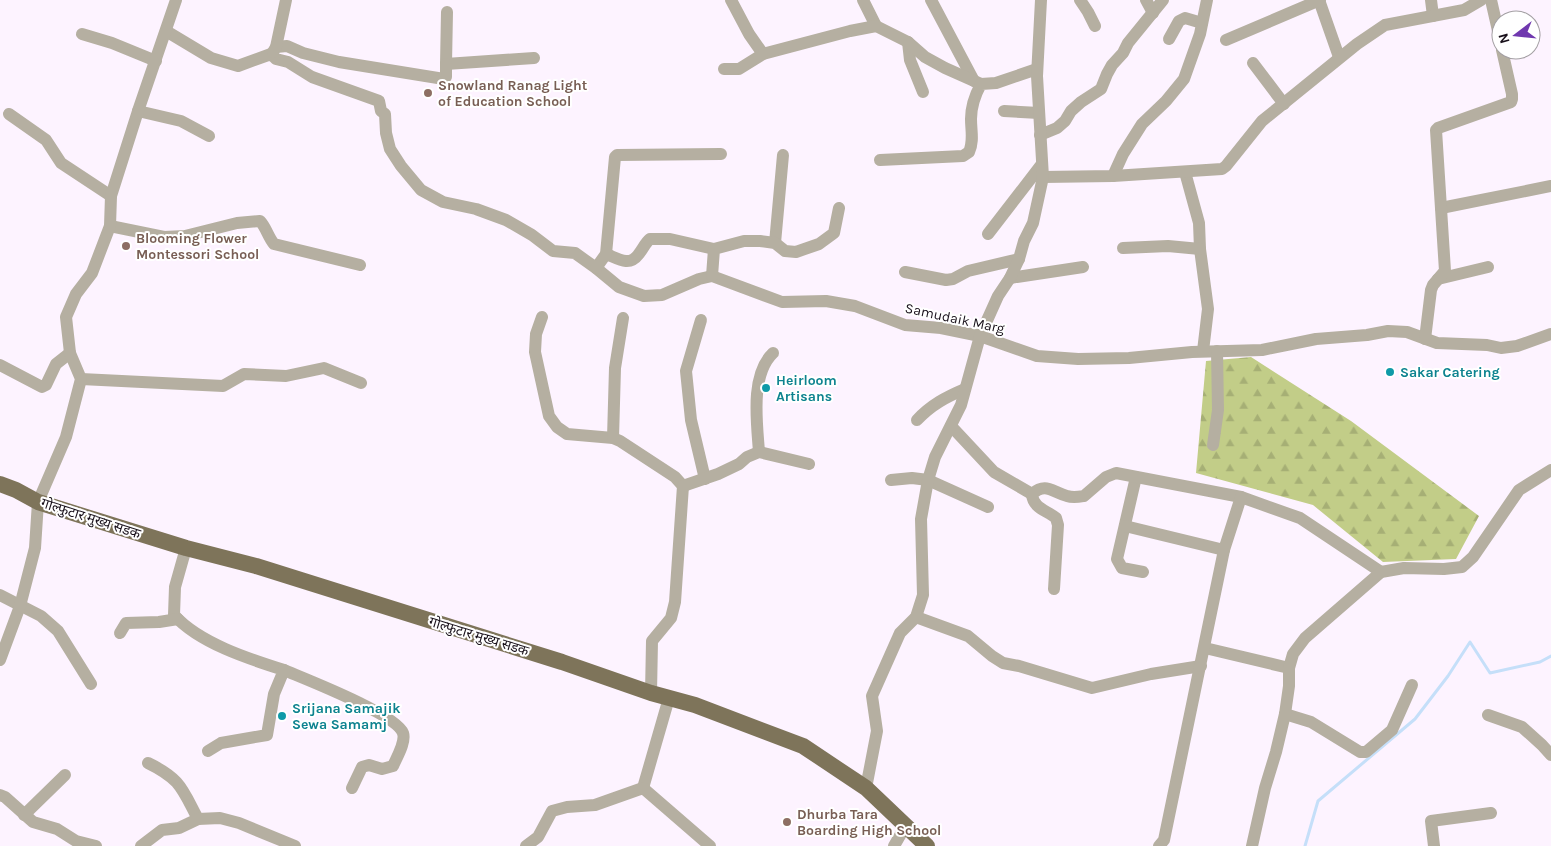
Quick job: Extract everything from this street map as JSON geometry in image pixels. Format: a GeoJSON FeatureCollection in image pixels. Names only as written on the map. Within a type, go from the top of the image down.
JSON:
{"type":"FeatureCollection","features":[{"type":"Feature","properties":{"kind":"main road","name":"गोल्फुटार मुख्य सडक"},"geometry":{"type":"LineString","coordinates":[[0,484],[38,502],[186,548],[256,566],[562,662],[651,694],[695,705],[803,746],[866,788],[927,846]]}},
{"type":"Feature","properties":{"kind":"street"},"geometry":{"type":"LineString","coordinates":[[0,660],[20,606],[35,548],[38,502],[66,437],[80,379],[70,353],[66,317],[76,294],[92,273],[110,226],[110,196],[176,0]]}},
{"type":"Feature","properties":{"kind":"street"},"geometry":{"type":"LineString","coordinates":[[286,0],[274,51],[276,58],[288,62],[312,77],[379,101],[381,111],[385,114],[386,133],[390,150],[421,190],[442,202],[476,209],[506,220],[532,235],[553,251],[575,253],[619,287],[644,296],[662,295],[712,276],[714,249]]}},
{"type":"Feature","properties":{"kind":"street"},"geometry":{"type":"LineString","coordinates":[[731,0],[749,34],[763,54]]}},
{"type":"Feature","properties":{"kind":"street"},"geometry":{"type":"LineString","coordinates":[[863,0],[876,26]]}},
{"type":"Feature","properties":{"kind":"street"},"geometry":{"type":"LineString","coordinates":[[880,160],[963,156],[969,152],[972,145],[972,106],[977,82],[931,0]]}},
{"type":"Feature","properties":{"kind":"street"},"geometry":{"type":"LineString","coordinates":[[866,788],[877,731],[872,696],[900,634],[916,617],[923,595],[921,519],[928,480],[935,457],[961,405],[980,336],[998,296],[1010,278],[1019,259],[1024,241],[1033,223],[1043,170],[1037,69],[1041,0]]}},
{"type":"Feature","properties":{"kind":"street"},"geometry":{"type":"LineString","coordinates":[[1080,0],[1095,26]]}},
{"type":"Feature","properties":{"kind":"street"},"geometry":{"type":"LineString","coordinates":[[1146,0],[1153,13]]}},
{"type":"Feature","properties":{"kind":"street"},"geometry":{"type":"LineString","coordinates":[[1040,135],[1057,128],[1076,106],[1101,89],[1112,65],[1163,0]]}},
{"type":"Feature","properties":{"kind":"street"},"geometry":{"type":"LineString","coordinates":[[1113,176],[1123,154],[1142,124],[1166,101],[1184,79],[1200,34],[1207,0]]}},
{"type":"Feature","properties":{"kind":"street"},"geometry":{"type":"LineString","coordinates":[[1226,40],[1320,0],[1339,57]]}},
{"type":"Feature","properties":{"kind":"street"},"geometry":{"type":"LineString","coordinates":[[1431,0],[1433,16]]}},
{"type":"Feature","properties":{"kind":"street"},"geometry":{"type":"LineString","coordinates":[[1043,170],[1113,176],[1218,170],[1226,166],[1262,121],[1339,57],[1385,25],[1464,10],[1481,0]]}},
{"type":"Feature","properties":{"kind":"street"},"geometry":{"type":"LineString","coordinates":[[166,31],[211,58],[238,66],[287,46],[303,53],[339,62],[444,79],[446,77],[447,12]]}},
{"type":"Feature","properties":{"kind":"street"},"geometry":{"type":"LineString","coordinates":[[1169,39],[1179,21],[1185,18],[1202,23]]}},
{"type":"Feature","properties":{"kind":"street"},"geometry":{"type":"LineString","coordinates":[[724,69],[740,70],[763,54],[850,30],[876,26],[908,42],[925,57],[977,82],[996,83],[1037,69]]}},
{"type":"Feature","properties":{"kind":"street"},"geometry":{"type":"LineString","coordinates":[[82,34],[112,43],[156,61]]}},
{"type":"Feature","properties":{"kind":"street"},"geometry":{"type":"LineString","coordinates":[[908,42],[910,60],[923,92]]}},
{"type":"Feature","properties":{"kind":"street"},"geometry":{"type":"LineString","coordinates":[[446,64],[534,58]]}},
{"type":"Feature","properties":{"kind":"street"},"geometry":{"type":"LineString","coordinates":[[1425,339],[1431,290],[1445,271],[1436,130],[1511,102],[1512,94],[1504,60]]}},
{"type":"Feature","properties":{"kind":"street"},"geometry":{"type":"LineString","coordinates":[[1253,63],[1284,104]]}},
{"type":"Feature","properties":{"kind":"street"},"geometry":{"type":"LineString","coordinates":[[138,111],[180,121],[209,136]]}},
{"type":"Feature","properties":{"kind":"street"},"geometry":{"type":"LineString","coordinates":[[1004,111],[1039,113]]}},
{"type":"Feature","properties":{"kind":"street"},"geometry":{"type":"LineString","coordinates":[[10,114],[46,140],[61,163],[110,196]]}},
{"type":"Feature","properties":{"kind":"street"},"geometry":{"type":"LineString","coordinates":[[596,268],[606,254],[615,157],[617,155],[721,154]]}},
{"type":"Feature","properties":{"kind":"street"},"geometry":{"type":"LineString","coordinates":[[775,243],[783,155]]}},
{"type":"Feature","properties":{"kind":"street"},"geometry":{"type":"LineString","coordinates":[[988,234],[1043,170]]}},
{"type":"Feature","properties":{"kind":"street"},"geometry":{"type":"LineString","coordinates":[[1185,172],[1199,223],[1200,249],[1208,309],[1203,351]]}},
{"type":"Feature","properties":{"kind":"street"},"geometry":{"type":"LineString","coordinates":[[1441,208],[1551,186]]}},
{"type":"Feature","properties":{"kind":"street"},"geometry":{"type":"LineString","coordinates":[[606,254],[626,262],[632,261],[638,256],[650,238],[714,249],[744,241],[760,241],[775,243],[785,251],[796,252],[819,244],[834,233],[839,208]]}},
{"type":"Feature","properties":{"kind":"street"},"geometry":{"type":"LineString","coordinates":[[110,226],[164,237],[185,236],[236,223],[260,221],[274,244],[360,265]]}},
{"type":"Feature","properties":{"kind":"street"},"geometry":{"type":"LineString","coordinates":[[1123,248],[1168,246],[1200,249]]}},
{"type":"Feature","properties":{"kind":"street"},"geometry":{"type":"LineString","coordinates":[[906,272],[946,280],[953,279],[963,272],[1019,259]]}},
{"type":"Feature","properties":{"kind":"street"},"geometry":{"type":"LineString","coordinates":[[1010,278],[1083,266]]}},
{"type":"Feature","properties":{"kind":"street"},"geometry":{"type":"LineString","coordinates":[[1438,279],[1488,267]]}},
{"type":"Feature","properties":{"kind":"street","name":"Samudaik Marg"},"geometry":{"type":"LineString","coordinates":[[712,276],[782,302],[826,301],[856,306],[905,325],[941,328],[980,336],[1037,356],[1129,358],[1203,351],[1262,350],[1316,340],[1388,332],[1407,332],[1437,343],[1501,348],[1517,346],[1551,334]]}},
{"type":"Feature","properties":{"kind":"street"},"geometry":{"type":"LineString","coordinates":[[542,317],[536,334],[535,352],[549,416],[557,427],[567,434],[613,438],[620,441],[675,477],[683,486],[675,602],[671,618],[652,641],[651,694]]}},
{"type":"Feature","properties":{"kind":"street"},"geometry":{"type":"LineString","coordinates":[[613,438],[615,368],[623,318]]}},
{"type":"Feature","properties":{"kind":"street"},"geometry":{"type":"LineString","coordinates":[[701,320],[686,371],[691,420],[705,479]]}},
{"type":"Feature","properties":{"kind":"street"},"geometry":{"type":"LineString","coordinates":[[1213,445],[1218,410],[1216,351]]}},
{"type":"Feature","properties":{"kind":"street"},"geometry":{"type":"LineString","coordinates":[[0,365],[42,387],[46,385],[56,364],[70,353]]}},
{"type":"Feature","properties":{"kind":"street"},"geometry":{"type":"LineString","coordinates":[[759,452],[756,390],[766,364],[773,353]]}},
{"type":"Feature","properties":{"kind":"street"},"geometry":{"type":"LineString","coordinates":[[80,379],[223,386],[244,374],[286,376],[324,368],[361,383]]}},
{"type":"Feature","properties":{"kind":"street"},"geometry":{"type":"LineString","coordinates":[[917,420],[929,407],[965,389]]}},
{"type":"Feature","properties":{"kind":"street"},"geometry":{"type":"LineString","coordinates":[[951,426],[994,472],[1032,494]]}},
{"type":"Feature","properties":{"kind":"street"},"geometry":{"type":"LineString","coordinates":[[683,486],[740,464],[747,456],[759,452],[809,464]]}},
{"type":"Feature","properties":{"kind":"street"},"geometry":{"type":"LineString","coordinates":[[1252,846],[1285,714],[1289,686],[1289,668],[1293,654],[1305,638],[1381,572],[1404,568],[1444,569],[1462,567],[1473,557],[1500,515],[1519,490],[1551,470]]}},
{"type":"Feature","properties":{"kind":"street"},"geometry":{"type":"LineString","coordinates":[[1054,589],[1058,525],[1056,518],[1037,506],[1032,500],[1032,494],[1037,489],[1044,487],[1067,496],[1084,496],[1106,477],[1116,473],[1241,497],[1300,518],[1381,572]]}},
{"type":"Feature","properties":{"kind":"street"},"geometry":{"type":"LineString","coordinates":[[1136,477],[1118,554],[1118,564],[1122,568],[1143,572]]}},
{"type":"Feature","properties":{"kind":"street"},"geometry":{"type":"LineString","coordinates":[[892,480],[912,478],[928,480],[988,507]]}},
{"type":"Feature","properties":{"kind":"street"},"geometry":{"type":"LineString","coordinates":[[1159,846],[1164,840],[1202,666],[1224,550],[1241,497]]}},
{"type":"Feature","properties":{"kind":"street"},"geometry":{"type":"LineString","coordinates":[[1125,526],[1224,550]]}},
{"type":"Feature","properties":{"kind":"street"},"geometry":{"type":"LineString","coordinates":[[186,548],[175,587],[174,615],[178,619],[199,636],[252,660],[284,670],[342,694],[394,722],[403,732],[403,741],[393,766],[382,769],[369,765],[362,767],[352,788]]}},
{"type":"Feature","properties":{"kind":"street"},"geometry":{"type":"LineString","coordinates":[[0,595],[41,616],[58,631],[91,684]]}},
{"type":"Feature","properties":{"kind":"street"},"geometry":{"type":"LineString","coordinates":[[916,617],[968,636],[1003,663],[1092,688],[1151,674],[1202,666]]}},
{"type":"Feature","properties":{"kind":"street"},"geometry":{"type":"LineString","coordinates":[[120,633],[126,623],[159,622],[178,619]]}},
{"type":"Feature","properties":{"kind":"street"},"geometry":{"type":"LineString","coordinates":[[1205,648],[1289,668]]}},
{"type":"Feature","properties":{"kind":"street"},"geometry":{"type":"LineString","coordinates":[[208,751],[221,743],[267,735],[274,694],[284,670]]}},
{"type":"Feature","properties":{"kind":"street"},"geometry":{"type":"LineString","coordinates":[[1285,714],[1311,722],[1360,752],[1366,752],[1392,730],[1412,685]]}},
{"type":"Feature","properties":{"kind":"street"},"geometry":{"type":"LineString","coordinates":[[643,788],[669,698]]}},
{"type":"Feature","properties":{"kind":"street"},"geometry":{"type":"LineString","coordinates":[[1488,715],[1522,727],[1542,744],[1551,755]]}},
{"type":"Feature","properties":{"kind":"street"},"geometry":{"type":"LineString","coordinates":[[148,764],[165,771],[180,784],[198,819]]}},
{"type":"Feature","properties":{"kind":"street"},"geometry":{"type":"LineString","coordinates":[[24,815],[65,775]]}},
{"type":"Feature","properties":{"kind":"street"},"geometry":{"type":"LineString","coordinates":[[526,846],[538,836],[552,811],[567,807],[595,805],[643,788]]}},
{"type":"Feature","properties":{"kind":"street"},"geometry":{"type":"LineString","coordinates":[[643,788],[710,846]]}},
{"type":"Feature","properties":{"kind":"street"},"geometry":{"type":"LineString","coordinates":[[0,795],[5,797],[33,822],[57,829],[68,842],[96,846]]}},
{"type":"Feature","properties":{"kind":"street"},"geometry":{"type":"LineString","coordinates":[[1434,846],[1431,820],[1491,813]]}},
{"type":"Feature","properties":{"kind":"street"},"geometry":{"type":"LineString","coordinates":[[142,846],[162,830],[179,828],[198,819],[220,818],[239,822],[295,846]]}},
{"type":"Feature","properties":{"kind":"street"},"geometry":{"type":"LineString","coordinates":[[894,846],[906,825]]}},
{"type":"Feature","properties":{"kind":"green space"},"geometry":{"type":"Polygon","coordinates":[[[1251,357],[1351,421],[1479,516],[1456,559],[1383,562],[1313,505],[1196,473],[1206,361],[1251,357]]]}},
{"type":"Feature","properties":{"kind":"waterway"},"geometry":{"type":"LineString","coordinates":[[1305,846],[1318,801],[1415,719],[1448,676],[1470,642],[1490,673],[1540,662],[1551,656]]}},
{"type":"Feature","properties":{"kind":"place","name":"Snowland Ranag Light of Education School"},"geometry":{"type":"Point","coordinates":[428,93]}},
{"type":"Feature","properties":{"kind":"place","name":"Blooming Flower Montessori School"},"geometry":{"type":"Point","coordinates":[126,246]}},
{"type":"Feature","properties":{"kind":"place","name":"Sakar Catering"},"geometry":{"type":"Point","coordinates":[1390,372]}},
{"type":"Feature","properties":{"kind":"place","name":"Heirloom Artisans"},"geometry":{"type":"Point","coordinates":[766,388]}},
{"type":"Feature","properties":{"kind":"place","name":"Srijana Samajik Sewa Samamj"},"geometry":{"type":"Point","coordinates":[282,716]}},
{"type":"Feature","properties":{"kind":"place","name":"Dhurba Tara Boarding High School"},"geometry":{"type":"Point","coordinates":[787,822]}}]}
